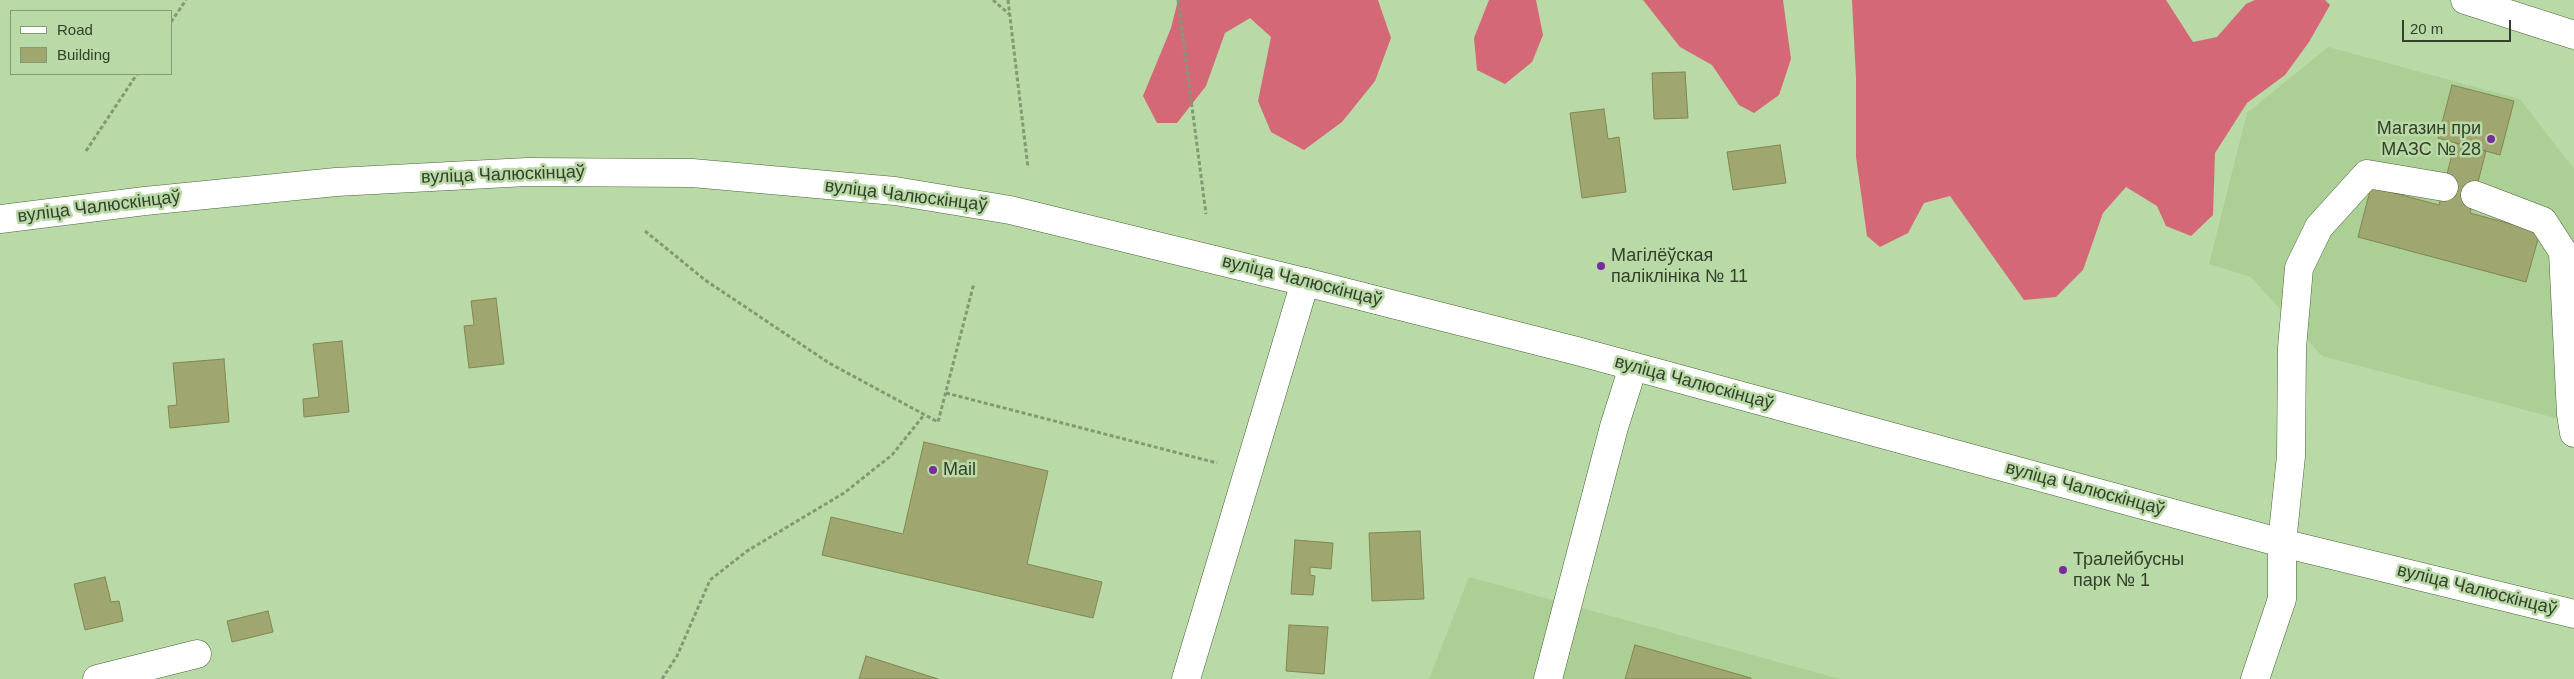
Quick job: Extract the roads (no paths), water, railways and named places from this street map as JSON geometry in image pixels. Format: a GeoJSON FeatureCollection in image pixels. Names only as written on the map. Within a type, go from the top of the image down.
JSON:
{"type":"FeatureCollection","features":[{"type":"Feature","properties":{"kind":"main road"},"geometry":{"type":"LineString","coordinates":[[2465,0],[2574,35]]}},
{"type":"Feature","properties":{"kind":"main road","name":"вуліца Чалюскінцаў"},"geometry":{"type":"LineString","coordinates":[[0,219],[145,200],[336,182],[527,172],[692,173],[895,191],[1010,210],[1305,282],[1577,351],[2282,543],[2574,614]]}},
{"type":"Feature","properties":{"kind":"main road"},"geometry":{"type":"LineString","coordinates":[[2255,679],[2282,599],[2282,543],[2291,456],[2292,348],[2299,268],[2319,227],[2367,174],[2444,187]]}},
{"type":"Feature","properties":{"kind":"main road"},"geometry":{"type":"LineString","coordinates":[[2475,195],[2543,221],[2563,252],[2570,414],[2574,433]]}},
{"type":"Feature","properties":{"kind":"main road"},"geometry":{"type":"LineString","coordinates":[[1186,679],[1305,282]]}},
{"type":"Feature","properties":{"kind":"main road"},"geometry":{"type":"LineString","coordinates":[[1548,679],[1612,436],[1633,367]]}},
{"type":"Feature","properties":{"kind":"main road"},"geometry":{"type":"LineString","coordinates":[[97,679],[197,654]]}},
{"type":"Feature","properties":{"kind":"place","name":"Магазин при МАЗС № 28"},"geometry":{"type":"Point","coordinates":[2491,139]}},
{"type":"Feature","properties":{"kind":"place","name":"Магілёўская паліклініка № 11"},"geometry":{"type":"Point","coordinates":[1601,266]}},
{"type":"Feature","properties":{"kind":"place","name":"Mail"},"geometry":{"type":"Point","coordinates":[933,470]}},
{"type":"Feature","properties":{"kind":"place","name":"Тралейбусны парк № 1"},"geometry":{"type":"Point","coordinates":[2063,570]}}]}
